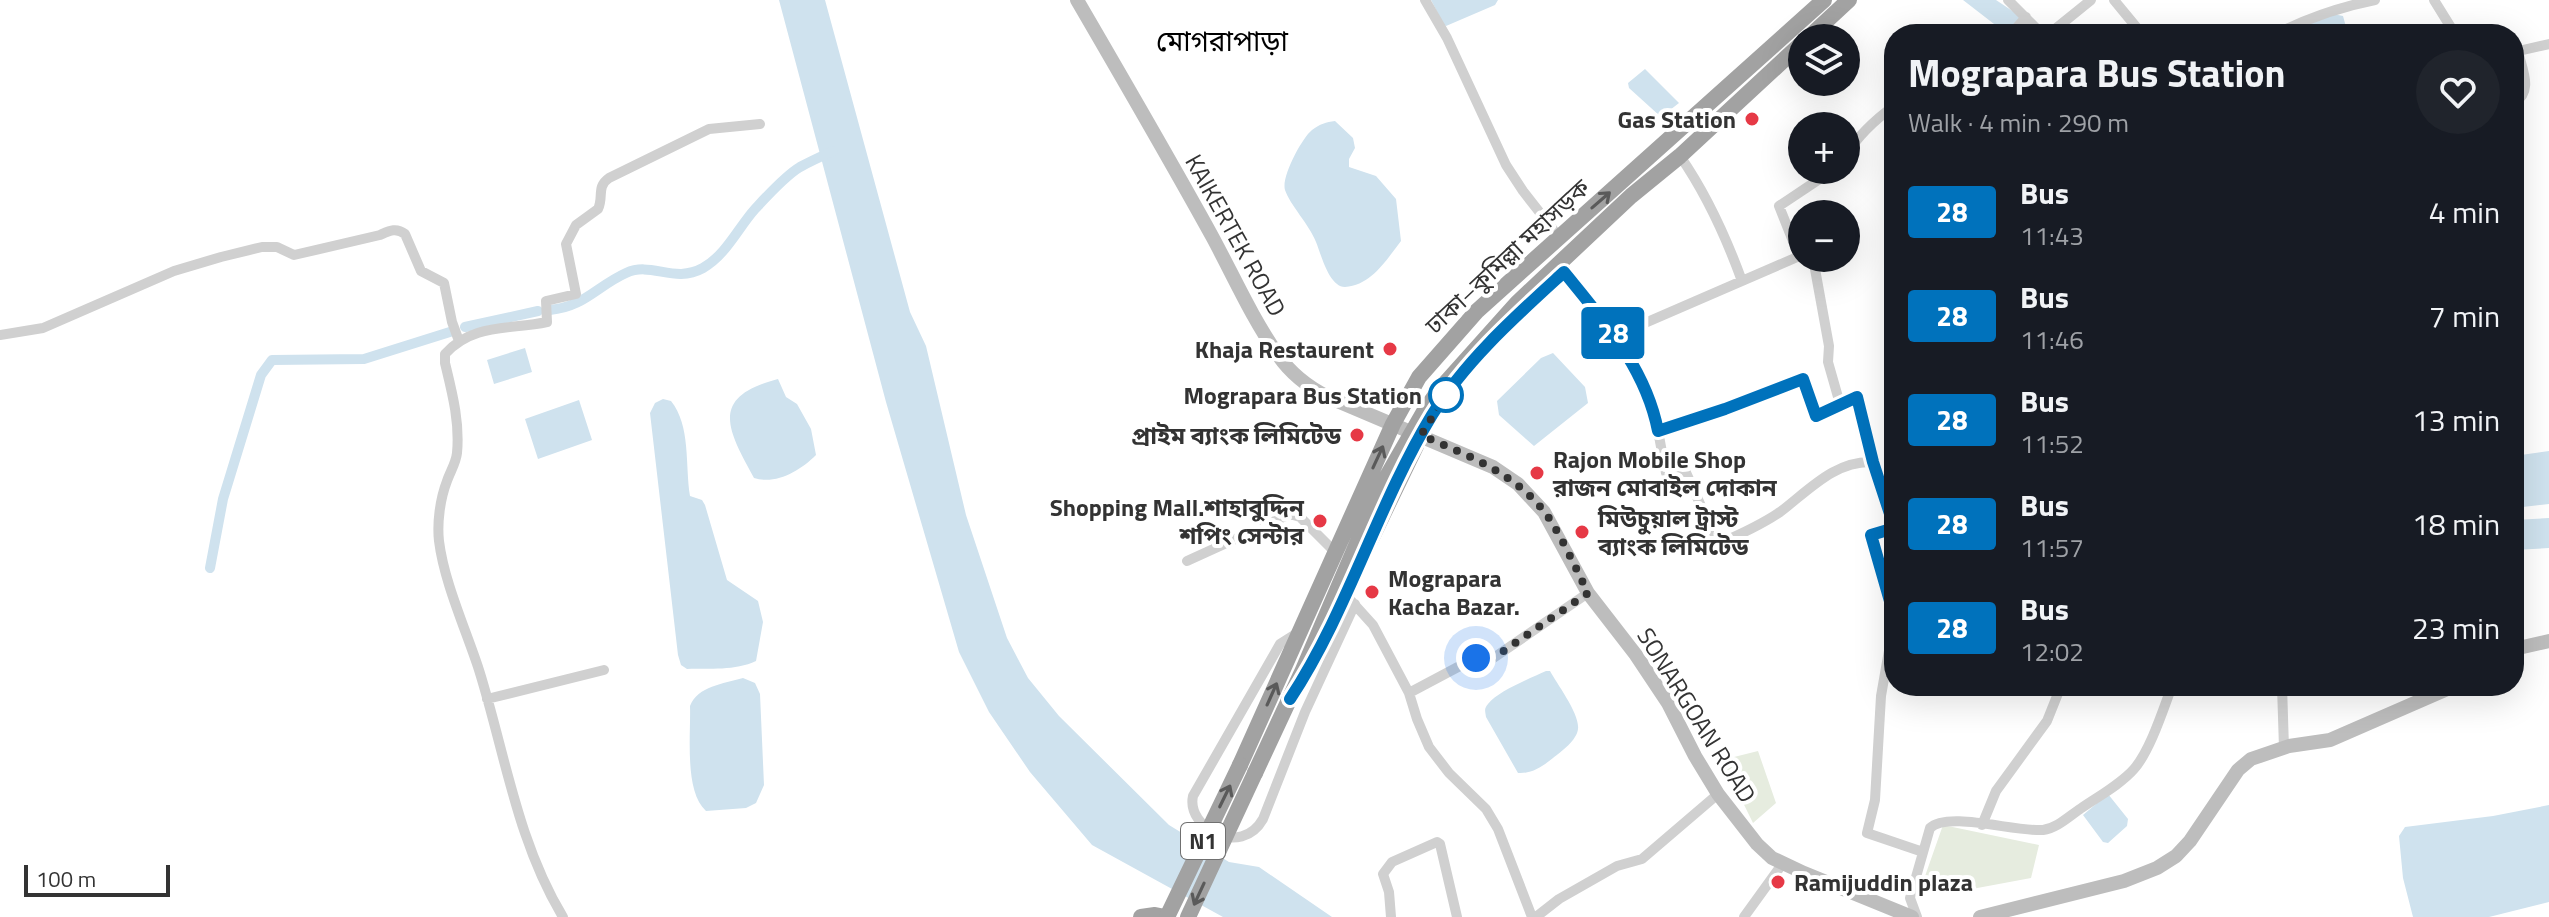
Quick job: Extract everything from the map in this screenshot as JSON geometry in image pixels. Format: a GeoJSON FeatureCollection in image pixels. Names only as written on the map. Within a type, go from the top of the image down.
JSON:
{"type":"FeatureCollection","features":[{"type":"Feature","properties":{"kind":"highway","name":"ঢাকা–কুমিল্লা মহাসড়ক"},"geometry":{"type":"LineString","coordinates":[[1188,917],[1299,632],[1393,424],[1419,377],[1454,335],[1559,237],[1824,0]]}},
{"type":"Feature","properties":{"kind":"highway"},"geometry":{"type":"LineString","coordinates":[[1823,24],[1849,0]]}},
{"type":"Feature","properties":{"kind":"highway","name":"ঢাকা–কুমিল্লা মহাসড়ক"},"geometry":{"type":"LineString","coordinates":[[1166,917],[1290,699],[1382,485],[1417,433],[1440,389],[1517,303],[1788,56]]}},
{"type":"Feature","properties":{"kind":"highway"},"geometry":{"type":"LineString","coordinates":[[1290,699],[1350,599],[1417,433],[1488,346],[1644,198],[1664,169]]}},
{"type":"Feature","properties":{"kind":"highway"},"geometry":{"type":"LineString","coordinates":[[1141,917],[1166,917]]}},
{"type":"Feature","properties":{"kind":"main road","name":"KAIKERTEK ROAD"},"geometry":{"type":"LineString","coordinates":[[1077,0],[1131,90],[1278,355],[1308,387],[1348,407],[1417,433]]}},
{"type":"Feature","properties":{"kind":"main road","name":"SONARGOAN ROAD"},"geometry":{"type":"LineString","coordinates":[[1417,433],[1493,467],[1518,484],[1544,512],[1588,593],[1636,655],[1668,703],[1718,794],[1757,844],[1772,858],[1915,917]]}},
{"type":"Feature","properties":{"kind":"main road"},"geometry":{"type":"LineString","coordinates":[[2524,647],[2549,641]]}},
{"type":"Feature","properties":{"kind":"main road"},"geometry":{"type":"LineString","coordinates":[[1980,917],[2124,881],[2157,868],[2176,856],[2190,841],[2238,770],[2258,755],[2338,737],[2431,696]]}},
{"type":"Feature","properties":{"kind":"street"},"geometry":{"type":"LineString","coordinates":[[1425,0],[1447,38],[1506,165],[1559,237]]}},
{"type":"Feature","properties":{"kind":"street"},"geometry":{"type":"LineString","coordinates":[[2008,0],[2033,24]]}},
{"type":"Feature","properties":{"kind":"street"},"geometry":{"type":"LineString","coordinates":[[2061,24],[2091,0]]}},
{"type":"Feature","properties":{"kind":"street"},"geometry":{"type":"LineString","coordinates":[[2114,0],[2134,24]]}},
{"type":"Feature","properties":{"kind":"street"},"geometry":{"type":"LineString","coordinates":[[2297,24],[2340,7],[2375,0]]}},
{"type":"Feature","properties":{"kind":"street"},"geometry":{"type":"LineString","coordinates":[[2434,0],[2449,24]]}},
{"type":"Feature","properties":{"kind":"street"},"geometry":{"type":"LineString","coordinates":[[2020,24],[2026,17]]}},
{"type":"Feature","properties":{"kind":"street"},"geometry":{"type":"LineString","coordinates":[[2524,49],[2549,44]]}},
{"type":"Feature","properties":{"kind":"street"},"geometry":{"type":"LineString","coordinates":[[1860,140],[1875,119],[1884,113]]}},
{"type":"Feature","properties":{"kind":"street"},"geometry":{"type":"LineString","coordinates":[[563,917],[528,845],[439,541],[439,512],[446,482],[457,456],[458,423],[445,354],[459,341],[484,329],[547,322],[546,301],[576,294],[566,244],[576,225],[598,209],[602,183],[709,129],[760,124]]}},
{"type":"Feature","properties":{"kind":"street"},"geometry":{"type":"LineString","coordinates":[[1680,156],[1711,208],[1742,281]]}},
{"type":"Feature","properties":{"kind":"street"},"geometry":{"type":"LineString","coordinates":[[1788,226],[1779,206],[1812,184]]}},
{"type":"Feature","properties":{"kind":"street"},"geometry":{"type":"LineString","coordinates":[[0,335],[43,328],[174,271],[221,257],[262,247],[277,247],[294,255],[380,235],[393,229],[405,234],[421,271],[444,283],[459,341]]}},
{"type":"Feature","properties":{"kind":"street"},"geometry":{"type":"LineString","coordinates":[[1615,336],[1788,262]]}},
{"type":"Feature","properties":{"kind":"street"},"geometry":{"type":"LineString","coordinates":[[1564,272],[1615,336],[1645,385],[1666,473],[1684,468],[1718,544],[1777,514],[1820,478],[1859,463],[1873,462]]}},
{"type":"Feature","properties":{"kind":"street"},"geometry":{"type":"LineString","coordinates":[[1816,272],[1829,346],[1828,362],[1840,404]]}},
{"type":"Feature","properties":{"kind":"street"},"geometry":{"type":"LineString","coordinates":[[1658,431],[1803,379],[1816,416],[1857,397],[1884,496]]}},
{"type":"Feature","properties":{"kind":"street"},"geometry":{"type":"LineString","coordinates":[[1187,561],[1290,514],[1300,517],[1334,551]]}},
{"type":"Feature","properties":{"kind":"street"},"geometry":{"type":"LineString","coordinates":[[1884,531],[1871,535],[1884,580]]}},
{"type":"Feature","properties":{"kind":"street"},"geometry":{"type":"LineString","coordinates":[[1409,693],[1473,659],[1489,661],[1588,593]]}},
{"type":"Feature","properties":{"kind":"street"},"geometry":{"type":"LineString","coordinates":[[1299,632],[1280,644],[1193,796],[1191,806],[1195,816],[1222,836],[1243,838],[1259,826],[1350,599],[1373,625],[1409,693],[1429,747],[1449,773],[1486,809],[1498,829],[1534,917],[1617,866],[1642,859],[1718,794]]}},
{"type":"Feature","properties":{"kind":"street"},"geometry":{"type":"LineString","coordinates":[[487,699],[604,670]]}},
{"type":"Feature","properties":{"kind":"street"},"geometry":{"type":"LineString","coordinates":[[1884,679],[1875,800],[1867,833],[1923,852]]}},
{"type":"Feature","properties":{"kind":"street"},"geometry":{"type":"LineString","coordinates":[[1982,825],[1996,791],[2047,721],[2057,696]]}},
{"type":"Feature","properties":{"kind":"street"},"geometry":{"type":"LineString","coordinates":[[1915,917],[1910,898],[1930,828],[1935,823],[1949,820],[2031,830],[2054,827],[2132,772],[2143,758],[2168,696]]}},
{"type":"Feature","properties":{"kind":"street"},"geometry":{"type":"LineString","coordinates":[[2282,696],[2284,748]]}},
{"type":"Feature","properties":{"kind":"street"},"geometry":{"type":"LineString","coordinates":[[1391,917],[1389,892],[1383,874],[1392,862],[1437,842],[1447,866],[1457,917]]}},
{"type":"Feature","properties":{"kind":"street"},"geometry":{"type":"LineString","coordinates":[[1744,917],[1783,863]]}},
{"type":"Feature","properties":{"kind":"shaded area"},"geometry":{"type":"Polygon","coordinates":[[[1758,751],[1776,803],[1753,823],[1722,760],[1758,751]]]}},
{"type":"Feature","properties":{"kind":"shaded area"},"geometry":{"type":"Polygon","coordinates":[[[1943,825],[2039,845],[2031,878],[1972,889],[1924,879],[1943,825]]]}},
{"type":"Feature","properties":{"kind":"water"},"geometry":{"type":"Polygon","coordinates":[[[779,0],[825,0],[910,312],[926,346],[966,515],[1007,638],[1028,678],[1059,716],[1169,825],[1229,862],[1259,867],[1332,917],[1223,917],[1092,845],[1030,772],[989,712],[959,652],[886,402],[779,0]]]}},
{"type":"Feature","properties":{"kind":"water"},"geometry":{"type":"Polygon","coordinates":[[[1431,0],[1498,0],[1495,5],[1446,26],[1431,0]]]}},
{"type":"Feature","properties":{"kind":"water"},"geometry":{"type":"Polygon","coordinates":[[[1963,0],[1996,0],[2028,24],[1994,24],[1963,0]]]}},
{"type":"Feature","properties":{"kind":"water"},"geometry":{"type":"Polygon","coordinates":[[[2333,14],[2343,16],[2345,24],[2308,24],[2333,14]]]}},
{"type":"Feature","properties":{"kind":"water"},"geometry":{"type":"Polygon","coordinates":[[[1645,69],[1679,103],[1661,117],[1629,88],[1628,83],[1645,69]]]}},
{"type":"Feature","properties":{"kind":"water"},"geometry":{"type":"Polygon","coordinates":[[[1335,121],[1353,138],[1355,148],[1349,159],[1349,167],[1376,176],[1396,199],[1401,241],[1371,277],[1345,287],[1339,286],[1330,276],[1313,235],[1285,190],[1286,176],[1293,158],[1308,134],[1320,125],[1335,121]]]}},
{"type":"Feature","properties":{"kind":"water"},"geometry":{"type":"Polygon","coordinates":[[[525,348],[532,372],[494,384],[487,360],[525,348]]]}},
{"type":"Feature","properties":{"kind":"water"},"geometry":{"type":"Polygon","coordinates":[[[1553,353],[1585,387],[1588,403],[1534,446],[1499,415],[1497,401],[1541,358],[1553,353]]]}},
{"type":"Feature","properties":{"kind":"water"},"geometry":{"type":"Polygon","coordinates":[[[778,379],[786,397],[797,404],[811,429],[816,455],[787,475],[762,480],[754,478],[745,461],[737,445],[730,417],[741,395],[778,379]]]}},
{"type":"Feature","properties":{"kind":"water"},"geometry":{"type":"Polygon","coordinates":[[[663,399],[671,401],[682,422],[690,496],[702,500],[705,505],[727,580],[758,601],[763,622],[756,661],[748,664],[687,669],[681,665],[650,413],[655,403],[663,399]]]}},
{"type":"Feature","properties":{"kind":"water"},"geometry":{"type":"Polygon","coordinates":[[[579,400],[592,440],[538,459],[525,419],[579,400]]]}},
{"type":"Feature","properties":{"kind":"water"},"geometry":{"type":"Polygon","coordinates":[[[2549,451],[2549,504],[2524,507],[2524,455],[2549,451]]]}},
{"type":"Feature","properties":{"kind":"water"},"geometry":{"type":"Polygon","coordinates":[[[2549,518],[2549,548],[2524,549],[2524,519],[2549,518]]]}},
{"type":"Feature","properties":{"kind":"water"},"geometry":{"type":"Polygon","coordinates":[[[1550,671],[1572,707],[1578,723],[1577,733],[1545,764],[1533,771],[1518,773],[1486,717],[1485,708],[1499,694],[1550,671]]]}},
{"type":"Feature","properties":{"kind":"water"},"geometry":{"type":"Polygon","coordinates":[[[743,678],[755,683],[760,694],[764,785],[756,803],[746,808],[706,811],[694,790],[692,777],[690,706],[705,690],[743,678]]]}},
{"type":"Feature","properties":{"kind":"water"},"geometry":{"type":"Polygon","coordinates":[[[2108,794],[2128,819],[2127,826],[2108,843],[2103,842],[2083,815],[2108,794]]]}},
{"type":"Feature","properties":{"kind":"water"},"geometry":{"type":"Polygon","coordinates":[[[2549,805],[2549,902],[2489,917],[2413,917],[2403,878],[2399,836],[2405,827],[2493,816],[2549,805]]]}},
{"type":"Feature","properties":{"kind":"waterway"},"geometry":{"type":"LineString","coordinates":[[550,310],[572,305],[616,278],[636,270],[682,274],[703,268],[718,256],[755,209],[783,181],[800,167],[833,151]]}},
{"type":"Feature","properties":{"kind":"waterway"},"geometry":{"type":"LineString","coordinates":[[465,327],[538,311]]}},
{"type":"Feature","properties":{"kind":"waterway"},"geometry":{"type":"LineString","coordinates":[[210,568],[223,499],[261,375],[272,360],[364,359],[453,331]]}},
{"type":"Feature","properties":{"kind":"bus line","name":"28"},"geometry":{"type":"LineString","coordinates":[[1290,699],[1340,605],[1421,435],[1443,398],[1519,313],[1564,272],[1615,336],[1645,385],[1658,431],[1803,379],[1816,416],[1857,397],[1884,495]]}},
{"type":"Feature","properties":{"kind":"bus line","name":"28"},"geometry":{"type":"LineString","coordinates":[[1884,531],[1871,535],[1884,577]]}},
{"type":"Feature","properties":{"kind":"place","name":"Gas Station"},"geometry":{"type":"Point","coordinates":[1752,119]}},
{"type":"Feature","properties":{"kind":"place","name":"Khaja Restaurent"},"geometry":{"type":"Point","coordinates":[1390,349]}},
{"type":"Feature","properties":{"kind":"place","name":"Mograpara Bus Station"},"geometry":{"type":"Point","coordinates":[1446,395]}},
{"type":"Feature","properties":{"kind":"place","name":"প্রাইম ব্যাংক লিমিটেড"},"geometry":{"type":"Point","coordinates":[1357,435]}},
{"type":"Feature","properties":{"kind":"place","name":"Rajon Mobile Shop রাজন মোবাইল দোকান"},"geometry":{"type":"Point","coordinates":[1537,473]}},
{"type":"Feature","properties":{"kind":"place","name":"Shopping Mall.শাহাবুদ্দিন শপিং সেন্টার"},"geometry":{"type":"Point","coordinates":[1320,521]}},
{"type":"Feature","properties":{"kind":"place","name":"মিউচুয়াল ট্রাস্ট ব্যাংক লিমিটেড"},"geometry":{"type":"Point","coordinates":[1582,532]}},
{"type":"Feature","properties":{"kind":"place","name":"Mograpara Kacha Bazar."},"geometry":{"type":"Point","coordinates":[1372,592]}},
{"type":"Feature","properties":{"kind":"place","name":"Ramijuddin plaza"},"geometry":{"type":"Point","coordinates":[1778,882]}},
{"type":"Feature","properties":{"kind":"district","name":"মোগরাপাড়া"},"geometry":{"type":"Point","coordinates":[1222,40]}},
{"type":"Feature","properties":{"kind":"route"},"geometry":{"type":"LineString","coordinates":[[1446,395],[1421,435],[1493,467],[1518,484],[1544,512],[1588,593],[1489,661],[1476,658]]}}]}
